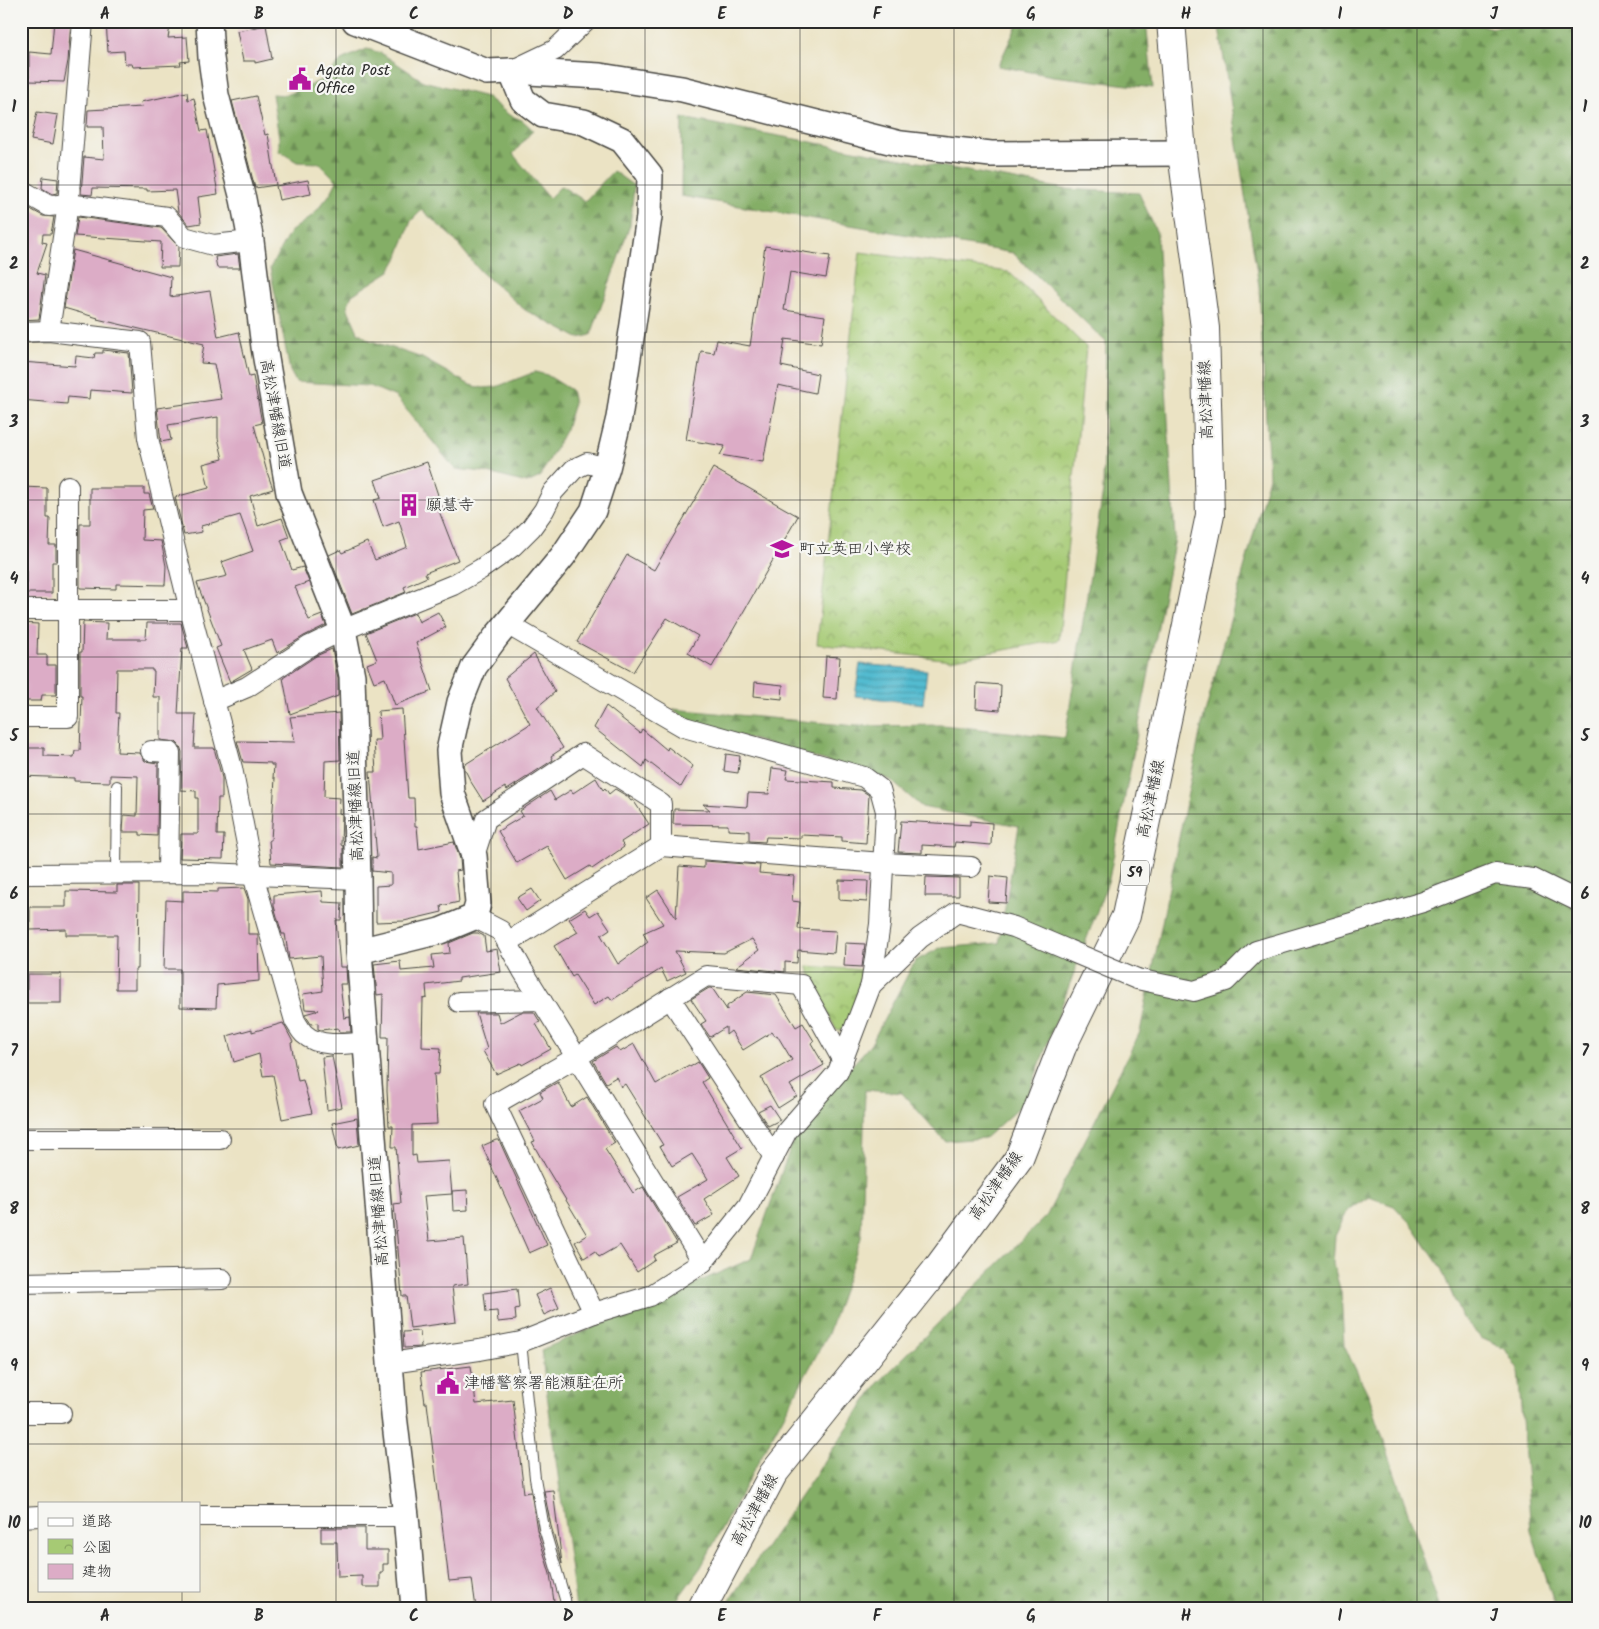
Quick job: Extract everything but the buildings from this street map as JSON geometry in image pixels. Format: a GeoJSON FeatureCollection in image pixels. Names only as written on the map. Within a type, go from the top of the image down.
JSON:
{"type":"FeatureCollection","features":[{"type":"Feature","properties":{"kind":"main road","name":"高松津幡線"},"geometry":{"type":"LineString","coordinates":[[702,1608],[773,1474],[937,1269],[1019,1158],[1062,1047],[1126,916],[1210,515],[1204,328],[1182,153],[1172,21]]}},
{"type":"Feature","properties":{"kind":"street"},"geometry":{"type":"LineString","coordinates":[[49,331],[68,204],[83,21]]}},
{"type":"Feature","properties":{"kind":"street","name":"高松津幡線旧道"},"geometry":{"type":"LineString","coordinates":[[209,21],[216,95],[244,199],[264,347],[289,493],[343,630],[352,676],[359,951],[394,1415],[406,1516],[414,1608]]}},
{"type":"Feature","properties":{"kind":"street"},"geometry":{"type":"LineString","coordinates":[[355,21],[487,72],[511,71],[600,76],[682,89],[901,144],[991,154],[1182,153]]}},
{"type":"Feature","properties":{"kind":"street"},"geometry":{"type":"LineString","coordinates":[[511,71],[555,50],[585,21]]}},
{"type":"Feature","properties":{"kind":"street"},"geometry":{"type":"LineString","coordinates":[[474,917],[478,904],[474,856],[452,793],[450,751],[460,702],[474,667],[563,556],[593,511],[607,468],[619,418],[649,217],[650,175],[622,140],[584,122],[543,115],[523,100],[511,71]]}},
{"type":"Feature","properties":{"kind":"street"},"geometry":{"type":"LineString","coordinates":[[21,190],[49,206],[68,204],[167,217],[184,237],[213,245],[251,241]]}},
{"type":"Feature","properties":{"kind":"street"},"geometry":{"type":"LineString","coordinates":[[21,332],[49,331],[140,342],[148,438],[190,610],[232,768],[253,875],[295,1021],[305,1035],[319,1042],[338,1044],[366,1042]]}},
{"type":"Feature","properties":{"kind":"street"},"geometry":{"type":"LineString","coordinates":[[214,701],[247,687],[310,646],[343,630],[453,585],[481,569],[513,546],[531,528],[544,510],[553,492],[574,468],[588,463],[607,468]]}},
{"type":"Feature","properties":{"kind":"street"},"geometry":{"type":"LineString","coordinates":[[21,717],[68,717],[68,486]]}},
{"type":"Feature","properties":{"kind":"street"},"geometry":{"type":"LineString","coordinates":[[21,610],[190,610]]}},
{"type":"Feature","properties":{"kind":"street"},"geometry":{"type":"LineString","coordinates":[[391,1363],[521,1342],[594,1313],[650,1296],[703,1262],[748,1206],[787,1131],[838,1072],[871,985],[880,924],[886,811],[880,789],[864,777],[684,727],[508,624]]}},
{"type":"Feature","properties":{"kind":"street"},"geometry":{"type":"LineString","coordinates":[[151,751],[170,752],[168,873]]}},
{"type":"Feature","properties":{"kind":"street"},"geometry":{"type":"LineString","coordinates":[[474,856],[486,819],[583,754],[661,804],[661,846]]}},
{"type":"Feature","properties":{"kind":"street"},"geometry":{"type":"LineString","coordinates":[[508,942],[661,846],[883,863],[970,867]]}},
{"type":"Feature","properties":{"kind":"street"},"geometry":{"type":"LineString","coordinates":[[21,874],[168,873],[358,879]]}},
{"type":"Feature","properties":{"kind":"street"},"geometry":{"type":"LineString","coordinates":[[871,985],[920,938],[956,912],[1014,927],[1137,979],[1194,991],[1226,981],[1256,951],[1423,902],[1495,874],[1533,879],[1578,901]]}},
{"type":"Feature","properties":{"kind":"street"},"geometry":{"type":"LineString","coordinates":[[359,951],[440,931],[474,917],[501,931],[541,1000],[703,1262]]}},
{"type":"Feature","properties":{"kind":"street"},"geometry":{"type":"LineString","coordinates":[[594,1313],[495,1104],[576,1057],[706,976],[801,985],[843,1061]]}},
{"type":"Feature","properties":{"kind":"street"},"geometry":{"type":"LineString","coordinates":[[670,998],[774,1157]]}},
{"type":"Feature","properties":{"kind":"street"},"geometry":{"type":"LineString","coordinates":[[459,1002],[541,1000]]}},
{"type":"Feature","properties":{"kind":"street"},"geometry":{"type":"LineString","coordinates":[[21,1139],[220,1139]]}},
{"type":"Feature","properties":{"kind":"street"},"geometry":{"type":"LineString","coordinates":[[21,1283],[222,1280]]}},
{"type":"Feature","properties":{"kind":"street"},"geometry":{"type":"LineString","coordinates":[[21,1413],[61,1413]]}},
{"type":"Feature","properties":{"kind":"street"},"geometry":{"type":"LineString","coordinates":[[21,1516],[38,1516]]}},
{"type":"Feature","properties":{"kind":"street"},"geometry":{"type":"LineString","coordinates":[[200,1516],[406,1516]]}},
{"type":"Feature","properties":{"kind":"lane"},"geometry":{"type":"LineString","coordinates":[[116,873],[117,786]]}},
{"type":"Feature","properties":{"kind":"lane"},"geometry":{"type":"LineString","coordinates":[[521,1342],[534,1478],[544,1528],[566,1608]]}},
{"type":"Feature","properties":{"kind":"green space"},"geometry":{"type":"Polygon","coordinates":[[[1019,21],[1146,21],[1153,88],[1053,76],[998,66],[1019,21]]]}},
{"type":"Feature","properties":{"kind":"green space"},"geometry":{"type":"Polygon","coordinates":[[[1218,21],[1461,21],[1493,28],[1507,26],[1507,21],[1578,21],[1578,1608],[1559,1608],[1555,1606],[1531,1531],[1518,1370],[1505,1349],[1481,1338],[1462,1318],[1441,1268],[1411,1224],[1394,1206],[1369,1197],[1348,1210],[1335,1236],[1333,1264],[1341,1292],[1344,1346],[1369,1396],[1440,1608],[727,1608],[731,1598],[878,1383],[1047,1215],[1140,1032],[1201,728],[1269,477],[1259,286],[1218,21]]]}},
{"type":"Feature","properties":{"kind":"green space"},"geometry":{"type":"Polygon","coordinates":[[[367,49],[381,53],[423,81],[487,97],[509,115],[522,120],[533,130],[513,154],[549,198],[561,186],[585,201],[613,171],[634,186],[630,225],[591,335],[578,338],[525,310],[480,271],[453,238],[422,210],[411,221],[397,259],[390,271],[352,295],[347,307],[358,332],[369,340],[422,358],[470,385],[483,388],[496,387],[535,372],[547,375],[571,390],[574,403],[566,429],[540,477],[527,483],[484,472],[455,469],[396,397],[370,386],[296,382],[290,371],[270,268],[290,232],[313,215],[331,193],[337,181],[319,163],[297,162],[279,151],[279,137],[272,94],[285,95],[311,85],[323,79],[343,59],[367,49]]]}},
{"type":"Feature","properties":{"kind":"green space"},"geometry":{"type":"Polygon","coordinates":[[[682,118],[1064,189],[1139,193],[1157,233],[1175,538],[1109,879],[1026,1101],[985,1138],[945,1141],[902,1093],[865,1090],[861,1238],[828,1334],[701,1567],[671,1608],[576,1608],[541,1350],[751,1259],[798,1126],[871,1044],[915,961],[940,948],[999,943],[1019,826],[922,807],[889,779],[689,721],[673,709],[856,726],[942,725],[1065,738],[1103,491],[1106,342],[1013,253],[681,196],[682,118]]]}},
{"type":"Feature","properties":{"kind":"green space"},"geometry":{"type":"Polygon","coordinates":[[[860,252],[1009,272],[1086,347],[1059,640],[950,660],[817,644],[860,252]]]}},
{"type":"Feature","properties":{"kind":"green space"},"geometry":{"type":"Polygon","coordinates":[[[807,966],[865,970],[847,1030],[836,1030],[807,966]]]}},
{"type":"Feature","properties":{"kind":"water"},"geometry":{"type":"Polygon","coordinates":[[[860,664],[927,670],[923,704],[855,696],[860,664]]]}},
{"type":"Feature","properties":{"kind":"place","name":"Agata Post Office"},"geometry":{"type":"Point","coordinates":[300,79]}},
{"type":"Feature","properties":{"kind":"place","name":"願慧寺"},"geometry":{"type":"Point","coordinates":[409,505]}},
{"type":"Feature","properties":{"kind":"place","name":"町立英田小学校"},"geometry":{"type":"Point","coordinates":[782,549]}},
{"type":"Feature","properties":{"kind":"place","name":"津幡警察署能瀬駐在所"},"geometry":{"type":"Point","coordinates":[448,1383]}}]}
